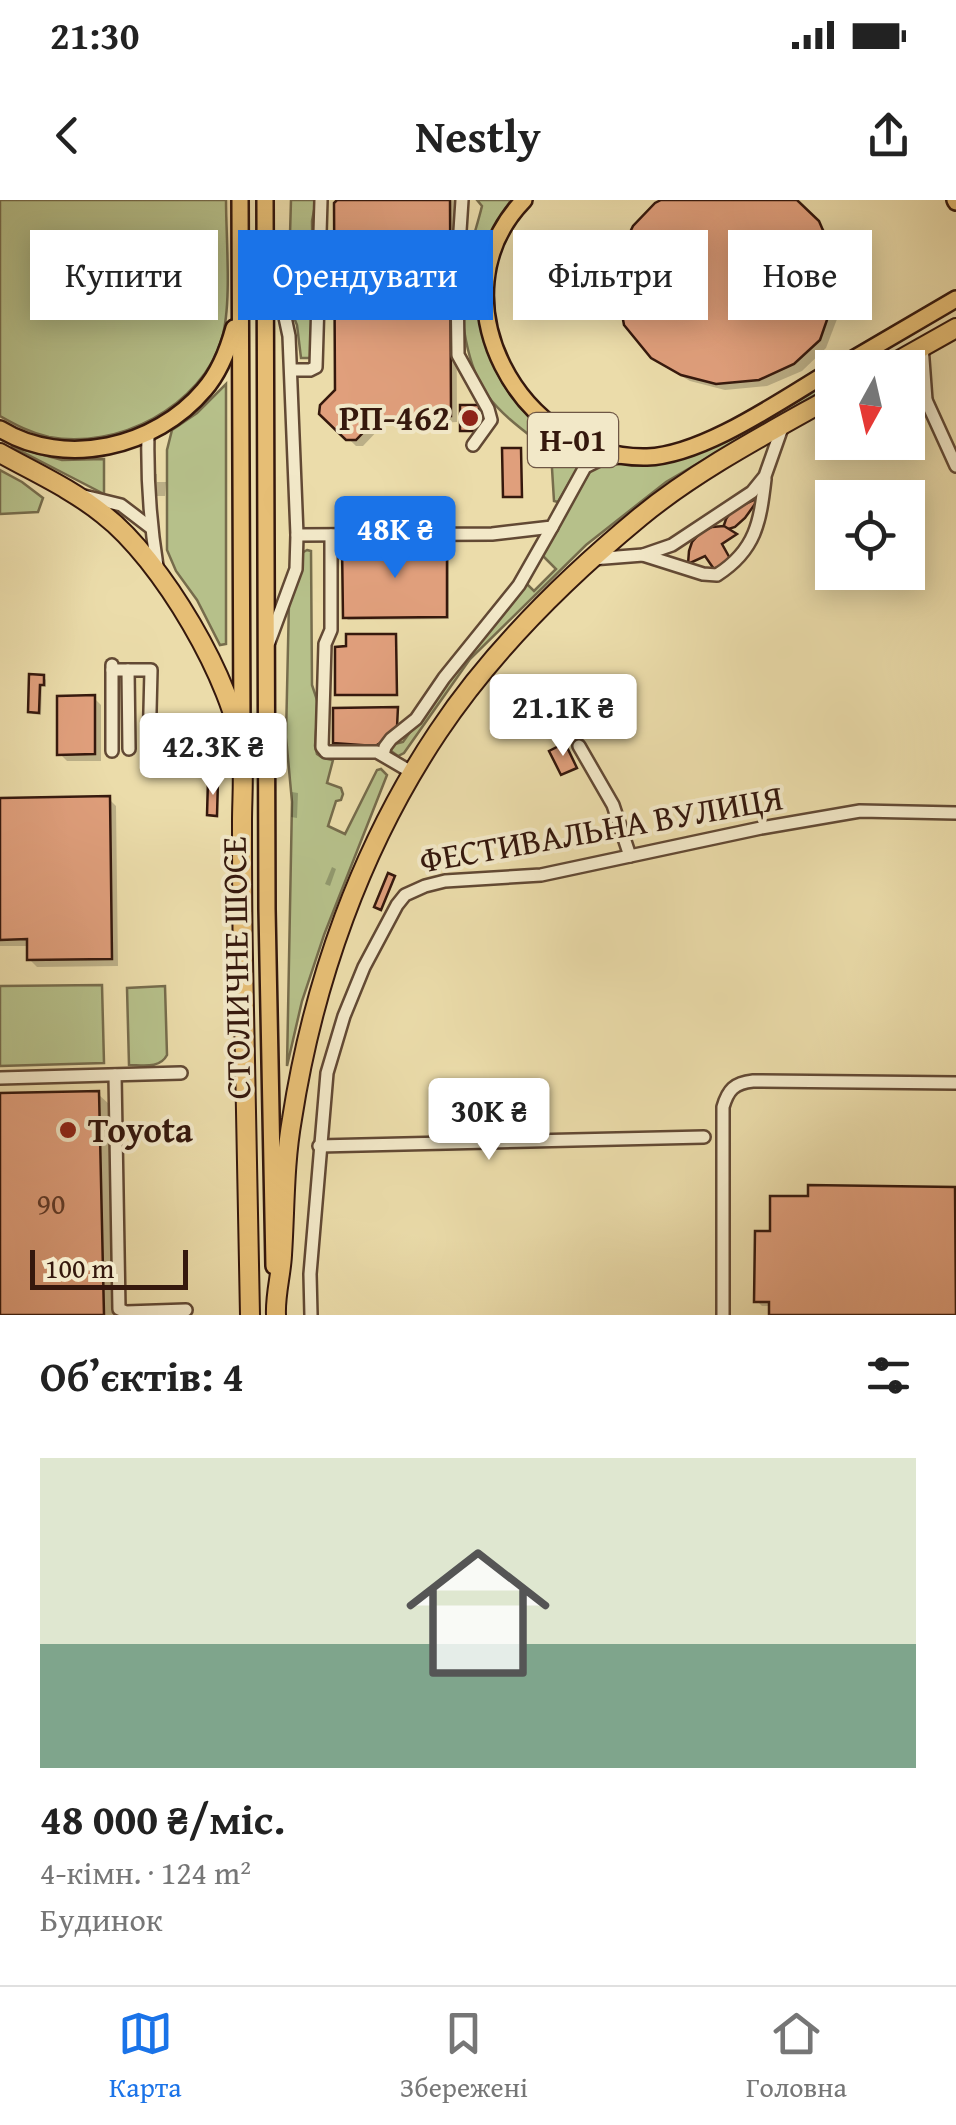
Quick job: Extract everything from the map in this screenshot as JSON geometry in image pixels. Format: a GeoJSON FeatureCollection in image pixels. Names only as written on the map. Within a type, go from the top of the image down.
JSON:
{"type":"FeatureCollection","features":[{"type":"Feature","properties":{"kind":"highway"},"geometry":{"type":"LineString","coordinates":[[915,350],[956,326]]}},
{"type":"Feature","properties":{"kind":"highway"},"geometry":{"type":"LineString","coordinates":[[275,1308],[291,1121],[305,1047],[344,918],[413,772],[480,674],[592,559],[643,514],[723,460],[815,407]]}},
{"type":"Feature","properties":{"kind":"highway"},"geometry":{"type":"LineString","coordinates":[[0,453],[78,495],[132,542],[190,621],[219,680],[242,752]]}},
{"type":"Feature","properties":{"kind":"highway","name":"СТОЛИЧНЕ ШОСЕ"},"geometry":{"type":"LineString","coordinates":[[242,752],[250,1315]]}},
{"type":"Feature","properties":{"kind":"main road","name":"СТОЛИЧНЕ ШОСЕ"},"geometry":{"type":"LineString","coordinates":[[240,200],[240,230]]}},
{"type":"Feature","properties":{"kind":"main road","name":"СТОЛИЧНЕ ШОСЕ"},"geometry":{"type":"LineString","coordinates":[[265,200],[268,1000],[275,1308]]}},
{"type":"Feature","properties":{"kind":"main road","name":"Н-01"},"geometry":{"type":"LineString","coordinates":[[524,200],[499,234],[490,256],[486,311],[505,372],[527,403],[568,438],[628,456],[660,456],[707,441],[815,380]]}},
{"type":"Feature","properties":{"kind":"main road"},"geometry":{"type":"LineString","coordinates":[[950,303],[956,281]]}},
{"type":"Feature","properties":{"kind":"main road","name":"Н-01"},"geometry":{"type":"LineString","coordinates":[[868,350],[950,303]]}},
{"type":"Feature","properties":{"kind":"main road"},"geometry":{"type":"LineString","coordinates":[[0,429],[42,446],[80,449],[110,447],[148,433],[176,416],[204,391],[228,351],[238,312]]}},
{"type":"Feature","properties":{"kind":"main road","name":"СТОЛИЧНЕ ШОСЕ"},"geometry":{"type":"LineString","coordinates":[[240,320],[242,752]]}},
{"type":"Feature","properties":{"kind":"street"},"geometry":{"type":"LineString","coordinates":[[291,370],[316,367],[322,200]]}},
{"type":"Feature","properties":{"kind":"street"},"geometry":{"type":"LineString","coordinates":[[462,200],[458,354],[491,420],[473,445]]}},
{"type":"Feature","properties":{"kind":"street"},"geometry":{"type":"LineString","coordinates":[[265,224],[287,323],[297,536],[296,569],[266,650]]}},
{"type":"Feature","properties":{"kind":"street"},"geometry":{"type":"LineString","coordinates":[[927,343],[926,400],[956,466]]}},
{"type":"Feature","properties":{"kind":"street"},"geometry":{"type":"LineString","coordinates":[[643,554],[717,575],[741,557],[758,527],[766,476],[783,425]]}},
{"type":"Feature","properties":{"kind":"street"},"geometry":{"type":"LineString","coordinates":[[148,433],[151,528],[158,575]]}},
{"type":"Feature","properties":{"kind":"street"},"geometry":{"type":"LineString","coordinates":[[383,755],[385,746],[416,719],[444,678],[520,585],[585,467],[600,460],[628,456]]}},
{"type":"Feature","properties":{"kind":"street"},"geometry":{"type":"LineString","coordinates":[[592,559],[643,554],[672,546],[752,492],[766,476]]}},
{"type":"Feature","properties":{"kind":"street"},"geometry":{"type":"LineString","coordinates":[[78,495],[121,505],[151,528]]}},
{"type":"Feature","properties":{"kind":"street"},"geometry":{"type":"LineString","coordinates":[[297,536],[492,534],[552,527]]}},
{"type":"Feature","properties":{"kind":"street"},"geometry":{"type":"LineString","coordinates":[[331,535],[332,630],[325,644],[322,746],[326,752],[377,752],[413,772]]}},
{"type":"Feature","properties":{"kind":"street"},"geometry":{"type":"LineString","coordinates":[[112,751],[112,667],[150,670],[149,752]]}},
{"type":"Feature","properties":{"kind":"street"},"geometry":{"type":"LineString","coordinates":[[128,670],[129,749]]}},
{"type":"Feature","properties":{"kind":"street"},"geometry":{"type":"LineString","coordinates":[[579,746],[613,805],[630,856]]}},
{"type":"Feature","properties":{"kind":"street","name":"ФЕСТИВАЛЬНА ВУЛИЦЯ"},"geometry":{"type":"LineString","coordinates":[[311,1315],[310,1274],[328,1072],[344,1016],[364,968],[406,894],[446,881],[541,874],[860,811],[956,813]]}},
{"type":"Feature","properties":{"kind":"street"},"geometry":{"type":"LineString","coordinates":[[0,1078],[180,1073]]}},
{"type":"Feature","properties":{"kind":"street"},"geometry":{"type":"LineString","coordinates":[[115,1074],[118,1305],[122,1311],[144,1313],[186,1310]]}},
{"type":"Feature","properties":{"kind":"street"},"geometry":{"type":"LineString","coordinates":[[722,1315],[723,1107],[732,1087],[753,1081],[956,1083]]}},
{"type":"Feature","properties":{"kind":"street"},"geometry":{"type":"LineString","coordinates":[[319,1146],[704,1137]]}},
{"type":"Feature","properties":{"kind":"green space"},"geometry":{"type":"Polygon","coordinates":[[[0,200],[226,200],[225,324],[212,363],[196,384],[154,418],[102,437],[49,437],[0,416],[0,200]]]}},
{"type":"Feature","properties":{"kind":"green space"},"geometry":{"type":"Polygon","coordinates":[[[291,200],[316,200],[312,230],[290,230],[291,200]]]}},
{"type":"Feature","properties":{"kind":"green space"},"geometry":{"type":"Polygon","coordinates":[[[477,200],[511,200],[493,233],[475,230],[482,206],[477,200]]]}},
{"type":"Feature","properties":{"kind":"green space"},"geometry":{"type":"Polygon","coordinates":[[[295,320],[314,320],[314,353],[310,358],[301,358],[295,320]]]}},
{"type":"Feature","properties":{"kind":"green space"},"geometry":{"type":"Polygon","coordinates":[[[463,320],[482,320],[483,334],[504,386],[544,428],[586,454],[558,502],[554,501],[551,452],[517,426],[487,395],[470,356],[463,320]]]}},
{"type":"Feature","properties":{"kind":"green space"},"geometry":{"type":"Polygon","coordinates":[[[226,384],[226,644],[220,645],[167,550],[167,450],[172,430],[197,413],[226,384]]]}},
{"type":"Feature","properties":{"kind":"green space"},"geometry":{"type":"Polygon","coordinates":[[[815,386],[815,395],[666,482],[586,545],[470,659],[404,753],[398,756],[391,751],[391,745],[403,742],[463,658],[527,584],[534,591],[556,569],[541,554],[591,470],[601,465],[659,461],[815,386]]]}},
{"type":"Feature","properties":{"kind":"green space"},"geometry":{"type":"Polygon","coordinates":[[[11,446],[62,460],[104,459],[104,494],[11,446]]]}},
{"type":"Feature","properties":{"kind":"green space"},"geometry":{"type":"Polygon","coordinates":[[[0,470],[43,498],[38,512],[0,514],[0,470]]]}},
{"type":"Feature","properties":{"kind":"green space"},"geometry":{"type":"Polygon","coordinates":[[[311,551],[312,685],[318,703],[315,746],[317,754],[333,760],[327,783],[341,788],[343,794],[336,801],[328,826],[345,834],[377,770],[387,775],[324,935],[302,1001],[287,1066],[292,802],[286,737],[289,601],[298,581],[300,554],[311,551]]]}},
{"type":"Feature","properties":{"kind":"green space"},"geometry":{"type":"Polygon","coordinates":[[[102,985],[104,1063],[0,1066],[0,986],[102,985]]]}},
{"type":"Feature","properties":{"kind":"green space"},"geometry":{"type":"Polygon","coordinates":[[[165,986],[167,1055],[155,1064],[129,1065],[127,988],[165,986]]]}},
{"type":"Feature","properties":{"kind":"building"},"geometry":{"type":"Polygon","coordinates":[[[450,200],[450,230],[334,230],[334,203],[450,200]]]}},
{"type":"Feature","properties":{"kind":"building"},"geometry":{"type":"Polygon","coordinates":[[[797,200],[823,230],[728,230],[728,320],[827,320],[820,340],[794,364],[759,380],[716,384],[681,375],[651,358],[623,320],[708,320],[708,230],[631,230],[655,203],[797,200]]]}},
{"type":"Feature","properties":{"kind":"building"},"geometry":{"type":"Polygon","coordinates":[[[335,320],[451,320],[451,416],[375,420],[356,440],[346,440],[319,414],[320,405],[335,390],[335,320]]]}},
{"type":"Feature","properties":{"kind":"building","name":"РП-462"},"geometry":{"type":"Polygon","coordinates":[[[460,405],[479,405],[479,431],[460,431],[460,405]]]}},
{"type":"Feature","properties":{"kind":"building"},"geometry":{"type":"Polygon","coordinates":[[[502,448],[521,448],[522,497],[503,497],[502,448]]]}},
{"type":"Feature","properties":{"kind":"building"},"geometry":{"type":"Polygon","coordinates":[[[760,497],[735,527],[722,531],[732,510],[760,497]]]}},
{"type":"Feature","properties":{"kind":"building"},"geometry":{"type":"Polygon","coordinates":[[[724,526],[737,534],[722,544],[732,562],[716,572],[705,556],[688,564],[692,542],[700,533],[724,526]]]}},
{"type":"Feature","properties":{"kind":"building"},"geometry":{"type":"Polygon","coordinates":[[[447,544],[447,617],[343,618],[342,545],[447,544]]]}},
{"type":"Feature","properties":{"kind":"building"},"geometry":{"type":"Polygon","coordinates":[[[346,634],[396,634],[397,695],[335,695],[335,647],[346,646],[346,634]]]}},
{"type":"Feature","properties":{"kind":"building"},"geometry":{"type":"Polygon","coordinates":[[[29,674],[44,675],[39,713],[28,712],[29,674]]]}},
{"type":"Feature","properties":{"kind":"building"},"geometry":{"type":"Polygon","coordinates":[[[95,695],[95,754],[57,755],[57,696],[95,695]]]}},
{"type":"Feature","properties":{"kind":"building"},"geometry":{"type":"Polygon","coordinates":[[[398,707],[397,727],[375,746],[333,743],[333,708],[398,707]]]}},
{"type":"Feature","properties":{"kind":"building"},"geometry":{"type":"Polygon","coordinates":[[[565,743],[577,768],[561,775],[549,751],[565,743]]]}},
{"type":"Feature","properties":{"kind":"building"},"geometry":{"type":"Polygon","coordinates":[[[208,780],[218,780],[217,816],[207,815],[208,780]]]}},
{"type":"Feature","properties":{"kind":"building"},"geometry":{"type":"Polygon","coordinates":[[[110,796],[112,959],[27,960],[27,939],[0,940],[0,798],[110,796]]]}},
{"type":"Feature","properties":{"kind":"building"},"geometry":{"type":"Polygon","coordinates":[[[388,873],[395,876],[381,910],[374,907],[388,873]]]}},
{"type":"Feature","properties":{"kind":"building"},"geometry":{"type":"Polygon","coordinates":[[[99,1091],[104,1315],[0,1315],[0,1093],[99,1091]]]}},
{"type":"Feature","properties":{"kind":"building"},"geometry":{"type":"Polygon","coordinates":[[[808,1185],[955,1187],[956,1315],[769,1315],[769,1302],[754,1302],[755,1231],[770,1231],[770,1196],[808,1196],[808,1185]]]}},
{"type":"Feature","properties":{"kind":"place","name":"РП-462"},"geometry":{"type":"Point","coordinates":[470,418]}},
{"type":"Feature","properties":{"kind":"place","name":"Toyota"},"geometry":{"type":"Point","coordinates":[68,1130]}}]}
